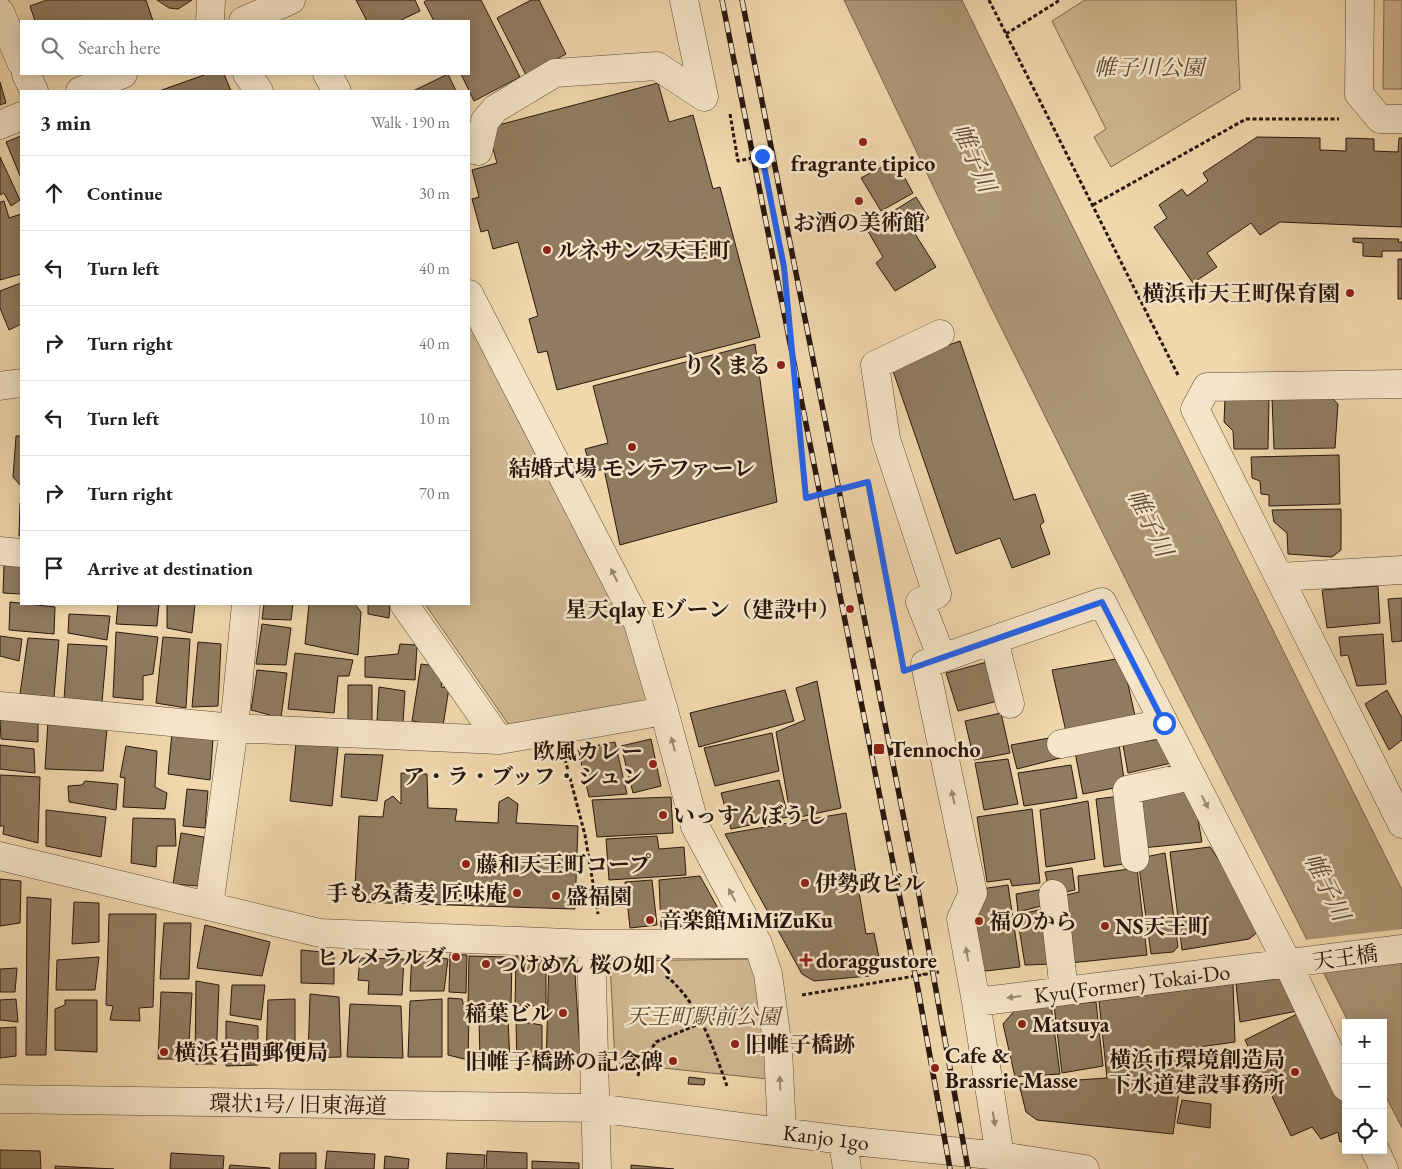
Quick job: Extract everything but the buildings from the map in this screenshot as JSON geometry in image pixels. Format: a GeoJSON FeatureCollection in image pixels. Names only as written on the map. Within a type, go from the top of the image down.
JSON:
{"type":"FeatureCollection","features":[{"type":"Feature","properties":{"kind":"street"},"geometry":{"type":"LineString","coordinates":[[210,20],[211,0]]}},
{"type":"Feature","properties":{"kind":"street"},"geometry":{"type":"LineString","coordinates":[[470,150],[473,148],[478,150],[485,121],[495,109],[554,73],[657,66],[704,97],[684,0]]}},
{"type":"Feature","properties":{"kind":"street"},"geometry":{"type":"LineString","coordinates":[[1360,0],[1359,94],[1391,119]]}},
{"type":"Feature","properties":{"kind":"street"},"geometry":{"type":"LineString","coordinates":[[247,20],[291,8]]}},
{"type":"Feature","properties":{"kind":"street"},"geometry":{"type":"LineString","coordinates":[[0,12],[20,60]]}},
{"type":"Feature","properties":{"kind":"street"},"geometry":{"type":"LineString","coordinates":[[26,75],[34,90]]}},
{"type":"Feature","properties":{"kind":"street"},"geometry":{"type":"LineString","coordinates":[[248,75],[258,90]]}},
{"type":"Feature","properties":{"kind":"street"},"geometry":{"type":"LineString","coordinates":[[328,75],[337,90]]}},
{"type":"Feature","properties":{"kind":"street"},"geometry":{"type":"LineString","coordinates":[[84,90],[119,81]]}},
{"type":"Feature","properties":{"kind":"street"},"geometry":{"type":"LineString","coordinates":[[0,125],[20,116]]}},
{"type":"Feature","properties":{"kind":"street"},"geometry":{"type":"LineString","coordinates":[[470,296],[638,623],[695,826],[758,944],[768,974],[774,1016],[778,1049],[782,1132]]}},
{"type":"Feature","properties":{"kind":"street"},"geometry":{"type":"LineString","coordinates":[[940,334],[875,366],[886,439],[938,594],[920,602],[933,661],[973,893],[961,919],[1001,1163]]}},
{"type":"Feature","properties":{"kind":"street"},"geometry":{"type":"LineString","coordinates":[[0,386],[20,383]]}},
{"type":"Feature","properties":{"kind":"street"},"geometry":{"type":"LineString","coordinates":[[1402,384],[1207,387],[1195,409],[1402,824]]}},
{"type":"Feature","properties":{"kind":"street"},"geometry":{"type":"LineString","coordinates":[[0,551],[20,553]]}},
{"type":"Feature","properties":{"kind":"street"},"geometry":{"type":"LineString","coordinates":[[1279,577],[1402,570]]}},
{"type":"Feature","properties":{"kind":"street"},"geometry":{"type":"LineString","coordinates":[[933,661],[1102,602],[1288,964],[1342,1079]]}},
{"type":"Feature","properties":{"kind":"street"},"geometry":{"type":"LineString","coordinates":[[209,906],[234,728],[246,605]]}},
{"type":"Feature","properties":{"kind":"street"},"geometry":{"type":"LineString","coordinates":[[405,605],[499,740]]}},
{"type":"Feature","properties":{"kind":"street"},"geometry":{"type":"LineString","coordinates":[[994,640],[1010,704]]}},
{"type":"Feature","properties":{"kind":"street"},"geometry":{"type":"LineString","coordinates":[[0,706],[234,728],[499,740],[664,711]]}},
{"type":"Feature","properties":{"kind":"street"},"geometry":{"type":"LineString","coordinates":[[1062,744],[1164,723]]}},
{"type":"Feature","properties":{"kind":"street"},"geometry":{"type":"LineString","coordinates":[[1135,858],[1127,790],[1191,776]]}},
{"type":"Feature","properties":{"kind":"street"},"geometry":{"type":"LineString","coordinates":[[0,856],[320,933],[607,944],[758,944]]}},
{"type":"Feature","properties":{"kind":"street"},"geometry":{"type":"LineString","coordinates":[[1053,894],[1064,991]]}},
{"type":"Feature","properties":{"kind":"street"},"geometry":{"type":"LineString","coordinates":[[597,1169],[596,1108],[607,944]]}},
{"type":"Feature","properties":{"kind":"street","name":"天王橋"},"geometry":{"type":"LineString","coordinates":[[1288,964],[1402,949]]}},
{"type":"Feature","properties":{"kind":"street","name":"Kyu(Former) Tokai-Do"},"geometry":{"type":"LineString","coordinates":[[976,1002],[1288,964]]}},
{"type":"Feature","properties":{"kind":"street","name":"環状1号/ 旧東海道"},"geometry":{"type":"LineString","coordinates":[[0,1099],[596,1108]]}},
{"type":"Feature","properties":{"kind":"street","name":"Kanjo 1go"},"geometry":{"type":"LineString","coordinates":[[596,1108],[843,1140],[1001,1163],[1086,1169]]}},
{"type":"Feature","properties":{"kind":"street"},"geometry":{"type":"LineString","coordinates":[[843,1140],[847,1169]]}},
{"type":"Feature","properties":{"kind":"street"},"geometry":{"type":"LineString","coordinates":[[1377,1154],[1384,1169]]}},
{"type":"Feature","properties":{"kind":"path"},"geometry":{"type":"LineString","coordinates":[[989,0],[1195,409]]}},
{"type":"Feature","properties":{"kind":"path"},"geometry":{"type":"LineString","coordinates":[[1006,34],[1060,0]]}},
{"type":"Feature","properties":{"kind":"path"},"geometry":{"type":"LineString","coordinates":[[730,112],[738,161],[762,156],[764,165],[784,267],[806,498],[868,482],[870,491]]}},
{"type":"Feature","properties":{"kind":"path"},"geometry":{"type":"LineString","coordinates":[[1092,205],[1246,119],[1391,119]]}},
{"type":"Feature","properties":{"kind":"path"},"geometry":{"type":"LineString","coordinates":[[872,501],[890,596]]}},
{"type":"Feature","properties":{"kind":"path"},"geometry":{"type":"LineString","coordinates":[[895,624],[904,671],[933,661]]}},
{"type":"Feature","properties":{"kind":"path"},"geometry":{"type":"LineString","coordinates":[[558,730],[585,835],[607,944],[674,982],[687,998],[702,1023],[727,1086]]}},
{"type":"Feature","properties":{"kind":"path"},"geometry":{"type":"LineString","coordinates":[[922,960],[924,975]]}},
{"type":"Feature","properties":{"kind":"green space","name":"帷子川公園"},"geometry":{"type":"Polygon","coordinates":[[[1085,0],[1236,0],[1240,89],[1111,167],[1094,137],[1106,129],[1052,21],[1085,0]]]}},
{"type":"Feature","properties":{"kind":"green space"},"geometry":{"type":"Polygon","coordinates":[[[1384,0],[1402,0],[1402,89],[1383,89],[1384,0]]]}},
{"type":"Feature","properties":{"kind":"green space"},"geometry":{"type":"Polygon","coordinates":[[[470,312],[631,625],[658,707],[511,728],[426,605],[470,605],[470,312]]]}},
{"type":"Feature","properties":{"kind":"green space","name":"天王町駅前公園"},"geometry":{"type":"Polygon","coordinates":[[[753,959],[768,1079],[615,1063],[610,961],[753,959]]]}},
{"type":"Feature","properties":{"kind":"water","name":"帷子川"},"geometry":{"type":"Polygon","coordinates":[[[844,0],[962,0],[1402,890],[1402,1128],[1387,1099],[1387,1019],[1347,1019],[1180,689],[990,305],[844,0]]]}},
{"type":"Feature","properties":{"kind":"pier"},"geometry":{"type":"Polygon","coordinates":[[[1402,929],[1402,962],[1320,972],[1304,940],[1402,929]]]}},
{"type":"Feature","properties":{"kind":"railway"},"geometry":{"type":"LineString","coordinates":[[722,0],[918,989],[950,1169]]}},
{"type":"Feature","properties":{"kind":"railway"},"geometry":{"type":"LineString","coordinates":[[742,0],[919,895],[968,1169]]}},
{"type":"Feature","properties":{"kind":"place","name":"fragrante tipico"},"geometry":{"type":"Point","coordinates":[863,142]}},
{"type":"Feature","properties":{"kind":"place","name":"お酒の美術館"},"geometry":{"type":"Point","coordinates":[859,201]}},
{"type":"Feature","properties":{"kind":"place","name":"ルネサンス天王町"},"geometry":{"type":"Point","coordinates":[547,250]}},
{"type":"Feature","properties":{"kind":"place","name":"横浜市天王町保育園"},"geometry":{"type":"Point","coordinates":[1350,293]}},
{"type":"Feature","properties":{"kind":"place","name":"りくまる"},"geometry":{"type":"Point","coordinates":[781,365]}},
{"type":"Feature","properties":{"kind":"place","name":"結婚式場 モンテファーレ"},"geometry":{"type":"Point","coordinates":[632,447]}},
{"type":"Feature","properties":{"kind":"place","name":"星天qlay Eゾーン（建設中）"},"geometry":{"type":"Point","coordinates":[850,609]}},
{"type":"Feature","properties":{"kind":"place","name":"Tennocho"},"geometry":{"type":"Point","coordinates":[879,749]}},
{"type":"Feature","properties":{"kind":"place","name":"欧風カレー ア・ラ・ブッフ・シュン"},"geometry":{"type":"Point","coordinates":[653,764]}},
{"type":"Feature","properties":{"kind":"place","name":"いっすんぼうし"},"geometry":{"type":"Point","coordinates":[663,815]}},
{"type":"Feature","properties":{"kind":"place","name":"藤和天王町コープ"},"geometry":{"type":"Point","coordinates":[466,864]}},
{"type":"Feature","properties":{"kind":"place","name":"伊勢政ビル"},"geometry":{"type":"Point","coordinates":[805,883]}},
{"type":"Feature","properties":{"kind":"place","name":"手もみ蕎麦 匠味庵"},"geometry":{"type":"Point","coordinates":[517,893]}},
{"type":"Feature","properties":{"kind":"place","name":"盛福園"},"geometry":{"type":"Point","coordinates":[556,896]}},
{"type":"Feature","properties":{"kind":"place","name":"音楽館MiMiZuKu"},"geometry":{"type":"Point","coordinates":[650,920]}},
{"type":"Feature","properties":{"kind":"place","name":"福のから"},"geometry":{"type":"Point","coordinates":[979,921]}},
{"type":"Feature","properties":{"kind":"place","name":"NS天王町"},"geometry":{"type":"Point","coordinates":[1105,926]}},
{"type":"Feature","properties":{"kind":"place","name":"ヒルメラルダ"},"geometry":{"type":"Point","coordinates":[456,957]}},
{"type":"Feature","properties":{"kind":"place","name":"doraggustore"},"geometry":{"type":"Point","coordinates":[806,960]}},
{"type":"Feature","properties":{"kind":"place","name":"つけめん 桜の如く"},"geometry":{"type":"Point","coordinates":[486,964]}},
{"type":"Feature","properties":{"kind":"place","name":"稲葉ビル"},"geometry":{"type":"Point","coordinates":[563,1013]}},
{"type":"Feature","properties":{"kind":"place","name":"Matsuya"},"geometry":{"type":"Point","coordinates":[1022,1024]}},
{"type":"Feature","properties":{"kind":"place","name":"旧帷子橋跡"},"geometry":{"type":"Point","coordinates":[735,1044]}},
{"type":"Feature","properties":{"kind":"place","name":"横浜岩間郵便局"},"geometry":{"type":"Point","coordinates":[164,1052]}},
{"type":"Feature","properties":{"kind":"place","name":"旧帷子橋跡の記念碑"},"geometry":{"type":"Point","coordinates":[673,1061]}},
{"type":"Feature","properties":{"kind":"place","name":"Cafe & Brassrie Masse"},"geometry":{"type":"Point","coordinates":[935,1068]}},
{"type":"Feature","properties":{"kind":"place","name":"横浜市環境創造局 下水道建設事務所"},"geometry":{"type":"Point","coordinates":[1295,1072]}},
{"type":"Feature","properties":{"kind":"route"},"geometry":{"type":"LineString","coordinates":[[762,156],[784,267],[806,498],[868,482],[904,671],[1102,602],[1164,723]]}}]}
